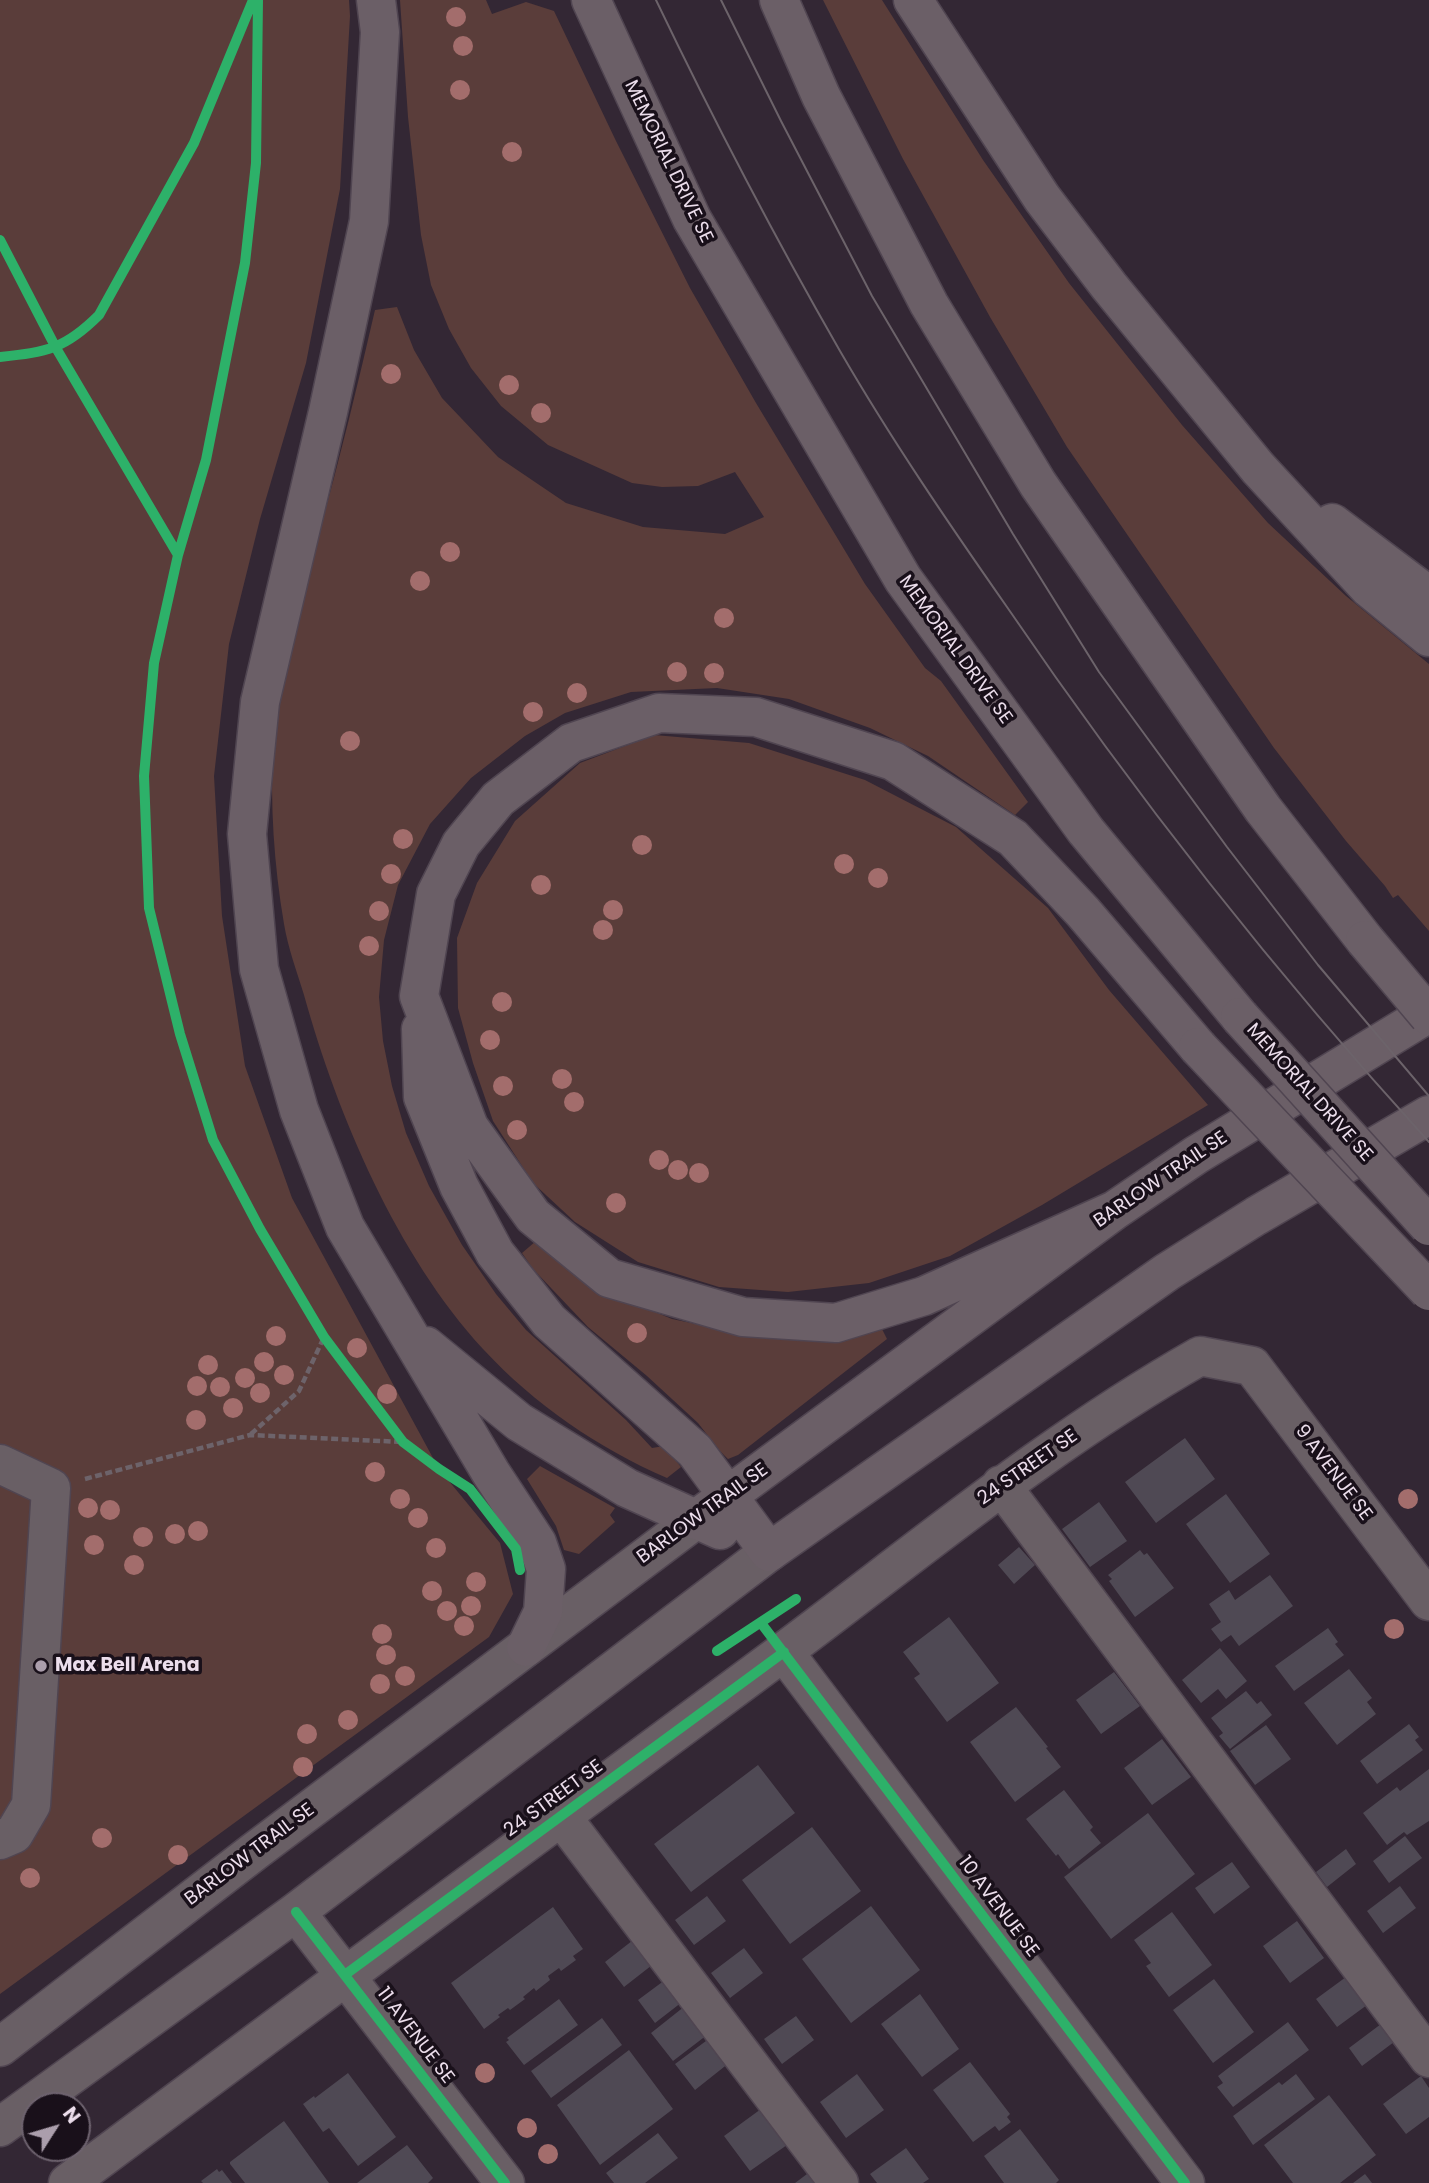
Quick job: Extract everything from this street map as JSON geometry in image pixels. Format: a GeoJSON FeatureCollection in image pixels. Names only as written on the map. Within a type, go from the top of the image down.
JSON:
{"type":"FeatureCollection","features":[{"type":"Feature","properties":{"kind":"main road"},"geometry":{"type":"LineString","coordinates":[[376,0],[380,32],[369,221],[328,412],[260,702],[247,834],[259,968],[299,1110],[345,1227],[491,1473],[537,1543],[546,1569],[543,1612],[526,1647]]}},
{"type":"Feature","properties":{"kind":"main road","name":"MEMORIAL DRIVE SE"},"geometry":{"type":"LineString","coordinates":[[591,0],[692,219],[903,579],[1086,831],[1240,1017],[1429,1226]]}},
{"type":"Feature","properties":{"kind":"main road"},"geometry":{"type":"LineString","coordinates":[[779,0],[821,96],[929,304],[1038,484],[1263,809],[1365,940],[1429,1015]]}},
{"type":"Feature","properties":{"kind":"main road"},"geometry":{"type":"LineString","coordinates":[[913,0],[1042,198],[1109,286],[1258,468],[1368,589],[1429,638]]}},
{"type":"Feature","properties":{"kind":"main road"},"geometry":{"type":"LineString","coordinates":[[1258,468],[1429,596]]}},
{"type":"Feature","properties":{"kind":"main road"},"geometry":{"type":"LineString","coordinates":[[769,1552],[695,1451],[549,1321],[495,1254],[459,1186],[424,1097],[419,996],[436,894],[461,844],[498,799],[571,743],[659,713],[756,716],[893,761],[1013,838],[1083,912],[1198,1047],[1429,1291]]}},
{"type":"Feature","properties":{"kind":"main road"},"geometry":{"type":"LineString","coordinates":[[419,996],[469,1127],[533,1216],[609,1278],[743,1317],[836,1323],[924,1296],[1115,1210]]}},
{"type":"Feature","properties":{"kind":"main road","name":"BARLOW TRAIL SE"},"geometry":{"type":"LineString","coordinates":[[695,1520],[1115,1210],[1196,1155],[1429,1015]]}},
{"type":"Feature","properties":{"kind":"main road"},"geometry":{"type":"LineString","coordinates":[[769,1552],[1167,1272],[1256,1216],[1429,1115]]}},
{"type":"Feature","properties":{"kind":"main road"},"geometry":{"type":"LineString","coordinates":[[405,1329],[519,1422],[627,1488],[769,1552]]}},
{"type":"Feature","properties":{"kind":"street","name":"24 STREET SE"},"geometry":{"type":"LineString","coordinates":[[68,2183],[346,1974],[784,1652],[1000,1485],[1155,1381],[1200,1356],[1226,1361]]}},
{"type":"Feature","properties":{"kind":"street","name":"9 AVENUE SE"},"geometry":{"type":"LineString","coordinates":[[1226,1361],[1252,1366],[1429,1601]]}},
{"type":"Feature","properties":{"kind":"street"},"geometry":{"type":"LineString","coordinates":[[0,1464],[51,1488],[31,1805],[14,1834],[0,1840]]}},
{"type":"Feature","properties":{"kind":"street"},"geometry":{"type":"LineString","coordinates":[[1000,1485],[1429,2058]]}},
{"type":"Feature","properties":{"kind":"street","name":"BARLOW TRAIL SE"},"geometry":{"type":"LineString","coordinates":[[0,2047],[255,1851],[695,1520]]}},
{"type":"Feature","properties":{"kind":"street"},"geometry":{"type":"LineString","coordinates":[[0,2127],[296,1912],[769,1552]]}},
{"type":"Feature","properties":{"kind":"street","name":"10 AVENUE SE"},"geometry":{"type":"LineString","coordinates":[[784,1652],[1185,2183]]}},
{"type":"Feature","properties":{"kind":"street"},"geometry":{"type":"LineString","coordinates":[[561,1816],[839,2183]]}},
{"type":"Feature","properties":{"kind":"street","name":"11 AVENUE SE"},"geometry":{"type":"LineString","coordinates":[[296,1912],[505,2183]]}},
{"type":"Feature","properties":{"kind":"path"},"geometry":{"type":"LineString","coordinates":[[250,1434],[299,1391],[324,1336]]}},
{"type":"Feature","properties":{"kind":"path"},"geometry":{"type":"LineString","coordinates":[[51,1488],[250,1434],[403,1442]]}},
{"type":"Feature","properties":{"kind":"shaded area"},"geometry":{"type":"Polygon","coordinates":[[[0,0],[349,0],[340,189],[306,363],[260,519],[229,644],[214,776],[222,916],[245,1066],[292,1198],[439,1469],[500,1543],[513,1594],[489,1637],[0,1994],[0,0]]]}},
{"type":"Feature","properties":{"kind":"shaded area"},"geometry":{"type":"Polygon","coordinates":[[[400,0],[486,0],[492,14],[526,2],[554,11],[690,288],[756,403],[865,584],[925,668],[941,681],[1028,802],[1015,815],[928,756],[870,728],[789,699],[717,688],[631,692],[565,713],[525,736],[471,778],[430,824],[398,885],[384,940],[379,997],[383,1041],[392,1086],[406,1133],[429,1186],[462,1245],[496,1294],[526,1330],[626,1420],[652,1448],[664,1446],[681,1467],[667,1478],[592,1439],[546,1407],[483,1349],[452,1312],[398,1228],[353,1136],[318,1041],[284,924],[275,857],[272,767],[279,695],[290,631],[335,475],[375,310],[397,307],[414,350],[442,398],[498,457],[566,503],[643,527],[725,534],[764,517],[735,472],[698,486],[662,487],[632,483],[548,445],[501,406],[471,368],[449,329],[431,285],[421,235],[408,117],[400,0]]]}},
{"type":"Feature","properties":{"kind":"shaded area"},"geometry":{"type":"Polygon","coordinates":[[[823,0],[882,0],[983,160],[1069,283],[1182,425],[1268,523],[1346,596],[1429,664],[1429,931],[1398,895],[1393,898],[1274,748],[1067,447],[990,317],[903,159],[823,0]]]}},
{"type":"Feature","properties":{"kind":"shaded area"},"geometry":{"type":"Polygon","coordinates":[[[654,735],[749,743],[865,780],[956,827],[1048,908],[1109,990],[1208,1105],[1042,1205],[950,1256],[869,1283],[788,1292],[719,1287],[638,1262],[575,1222],[533,1183],[493,1121],[458,1008],[457,938],[477,883],[515,821],[580,763],[654,735]]]}},
{"type":"Feature","properties":{"kind":"shaded area"},"geometry":{"type":"Polygon","coordinates":[[[536,1241],[616,1296],[672,1319],[725,1330],[878,1321],[887,1339],[738,1455],[728,1459],[698,1423],[588,1327],[533,1269],[522,1253],[536,1241]]]}},
{"type":"Feature","properties":{"kind":"shaded area"},"geometry":{"type":"Polygon","coordinates":[[[540,1466],[615,1508],[610,1515],[615,1522],[579,1554],[564,1550],[556,1526],[527,1479],[540,1466]]]}},
{"type":"Feature","properties":{"kind":"building"},"geometry":{"type":"Polygon","coordinates":[[[1185,1438],[1215,1479],[1156,1523],[1125,1482],[1185,1438]]]}},
{"type":"Feature","properties":{"kind":"building"},"geometry":{"type":"Polygon","coordinates":[[[1226,1494],[1270,1554],[1230,1583],[1186,1524],[1226,1494]]]}},
{"type":"Feature","properties":{"kind":"building"},"geometry":{"type":"Polygon","coordinates":[[[1099,1502],[1127,1541],[1090,1567],[1062,1529],[1099,1502]]]}},
{"type":"Feature","properties":{"kind":"building"},"geometry":{"type":"Polygon","coordinates":[[[1019,1547],[1035,1565],[1014,1584],[998,1565],[1019,1547]]]}},
{"type":"Feature","properties":{"kind":"building"},"geometry":{"type":"Polygon","coordinates":[[[1140,1550],[1144,1555],[1147,1553],[1174,1588],[1135,1617],[1109,1581],[1112,1579],[1108,1575],[1140,1550]]]}},
{"type":"Feature","properties":{"kind":"building"},"geometry":{"type":"Polygon","coordinates":[[[1270,1575],[1293,1606],[1239,1646],[1231,1635],[1221,1642],[1211,1629],[1221,1622],[1209,1604],[1229,1590],[1235,1600],[1270,1575]]]}},
{"type":"Feature","properties":{"kind":"building"},"geometry":{"type":"Polygon","coordinates":[[[949,1617],[999,1683],[947,1722],[914,1678],[920,1674],[903,1652],[949,1617]]]}},
{"type":"Feature","properties":{"kind":"building"},"geometry":{"type":"Polygon","coordinates":[[[1328,1628],[1338,1642],[1335,1644],[1344,1655],[1294,1691],[1275,1666],[1328,1628]]]}},
{"type":"Feature","properties":{"kind":"building"},"geometry":{"type":"Polygon","coordinates":[[[1220,1648],[1247,1681],[1226,1699],[1218,1689],[1201,1703],[1182,1680],[1220,1648]]]}},
{"type":"Feature","properties":{"kind":"building"},"geometry":{"type":"Polygon","coordinates":[[[1349,1669],[1372,1698],[1367,1702],[1376,1714],[1337,1745],[1304,1703],[1349,1669]]]}},
{"type":"Feature","properties":{"kind":"building"},"geometry":{"type":"Polygon","coordinates":[[[1114,1672],[1140,1706],[1101,1734],[1076,1700],[1114,1672]]]}},
{"type":"Feature","properties":{"kind":"building"},"geometry":{"type":"Polygon","coordinates":[[[1246,1691],[1257,1704],[1261,1701],[1272,1715],[1230,1749],[1219,1736],[1223,1733],[1211,1718],[1246,1691]]]}},
{"type":"Feature","properties":{"kind":"building"},"geometry":{"type":"Polygon","coordinates":[[[1016,1707],[1061,1767],[1015,1802],[970,1742],[1016,1707]]]}},
{"type":"Feature","properties":{"kind":"building"},"geometry":{"type":"Polygon","coordinates":[[[1409,1724],[1419,1737],[1415,1740],[1423,1750],[1377,1784],[1360,1761],[1409,1724]]]}},
{"type":"Feature","properties":{"kind":"building"},"geometry":{"type":"Polygon","coordinates":[[[1266,1725],[1291,1759],[1255,1785],[1230,1751],[1266,1725]]]}},
{"type":"Feature","properties":{"kind":"building"},"geometry":{"type":"Polygon","coordinates":[[[1162,1739],[1191,1777],[1152,1805],[1124,1768],[1162,1739]]]}},
{"type":"Feature","properties":{"kind":"building"},"geometry":{"type":"Polygon","coordinates":[[[758,1765],[795,1813],[691,1892],[654,1844],[758,1765]]]}},
{"type":"Feature","properties":{"kind":"building"},"geometry":{"type":"Polygon","coordinates":[[[1429,1769],[1429,1821],[1407,1835],[1404,1832],[1387,1845],[1363,1813],[1397,1787],[1400,1791],[1429,1769]]]}},
{"type":"Feature","properties":{"kind":"building"},"geometry":{"type":"Polygon","coordinates":[[[1064,1790],[1093,1827],[1090,1830],[1101,1843],[1069,1869],[1026,1819],[1064,1790]]]}},
{"type":"Feature","properties":{"kind":"building"},"geometry":{"type":"Polygon","coordinates":[[[1148,1813],[1195,1874],[1111,1939],[1064,1877],[1148,1813]]]}},
{"type":"Feature","properties":{"kind":"building"},"geometry":{"type":"Polygon","coordinates":[[[812,1827],[861,1891],[790,1944],[742,1880],[812,1827]]]}},
{"type":"Feature","properties":{"kind":"building"},"geometry":{"type":"Polygon","coordinates":[[[1405,1836],[1422,1858],[1389,1883],[1373,1861],[1405,1836]]]}},
{"type":"Feature","properties":{"kind":"building"},"geometry":{"type":"Polygon","coordinates":[[[1346,1849],[1356,1864],[1327,1887],[1316,1872],[1346,1849]]]}},
{"type":"Feature","properties":{"kind":"building"},"geometry":{"type":"Polygon","coordinates":[[[1232,1862],[1250,1887],[1214,1914],[1195,1888],[1232,1862]]]}},
{"type":"Feature","properties":{"kind":"building"},"geometry":{"type":"Polygon","coordinates":[[[1400,1886],[1416,1908],[1383,1933],[1367,1911],[1400,1886]]]}},
{"type":"Feature","properties":{"kind":"building"},"geometry":{"type":"Polygon","coordinates":[[[707,1896],[726,1921],[694,1945],[675,1920],[707,1896]]]}},
{"type":"Feature","properties":{"kind":"building"},"geometry":{"type":"Polygon","coordinates":[[[871,1906],[920,1970],[851,2023],[802,1959],[871,1906]]]}},
{"type":"Feature","properties":{"kind":"building"},"geometry":{"type":"Polygon","coordinates":[[[553,1907],[583,1949],[573,1956],[576,1960],[561,1971],[559,1968],[548,1976],[550,1980],[536,1991],[534,1988],[523,1997],[525,1999],[498,2015],[500,2017],[484,2029],[451,1983],[553,1907]]]}},
{"type":"Feature","properties":{"kind":"building"},"geometry":{"type":"Polygon","coordinates":[[[1172,1912],[1212,1965],[1169,1997],[1146,1966],[1151,1963],[1134,1940],[1172,1912]]]}},
{"type":"Feature","properties":{"kind":"building"},"geometry":{"type":"Polygon","coordinates":[[[1297,1921],[1324,1958],[1290,1983],[1263,1946],[1297,1921]]]}},
{"type":"Feature","properties":{"kind":"building"},"geometry":{"type":"Polygon","coordinates":[[[637,1937],[656,1962],[624,1987],[605,1962],[637,1937]]]}},
{"type":"Feature","properties":{"kind":"building"},"geometry":{"type":"Polygon","coordinates":[[[744,1948],[763,1973],[730,1998],[711,1973],[744,1948]]]}},
{"type":"Feature","properties":{"kind":"building"},"geometry":{"type":"Polygon","coordinates":[[[669,1977],[686,1999],[655,2023],[638,2000],[669,1977]]]}},
{"type":"Feature","properties":{"kind":"building"},"geometry":{"type":"Polygon","coordinates":[[[1346,1977],[1367,2005],[1337,2027],[1316,1999],[1346,1977]]]}},
{"type":"Feature","properties":{"kind":"building"},"geometry":{"type":"Polygon","coordinates":[[[1214,1979],[1254,2032],[1213,2063],[1173,2010],[1214,1979]]]}},
{"type":"Feature","properties":{"kind":"building"},"geometry":{"type":"Polygon","coordinates":[[[920,1994],[959,2049],[922,2077],[881,2024],[920,1994]]]}},
{"type":"Feature","properties":{"kind":"building"},"geometry":{"type":"Polygon","coordinates":[[[559,1999],[578,2025],[524,2065],[506,2042],[509,2040],[507,2038],[559,1999]]]}},
{"type":"Feature","properties":{"kind":"building"},"geometry":{"type":"Polygon","coordinates":[[[685,2006],[707,2035],[673,2061],[651,2033],[685,2006]]]}},
{"type":"Feature","properties":{"kind":"building"},"geometry":{"type":"Polygon","coordinates":[[[796,2016],[814,2040],[782,2064],[764,2039],[796,2016]]]}},
{"type":"Feature","properties":{"kind":"building"},"geometry":{"type":"Polygon","coordinates":[[[602,2018],[622,2045],[551,2098],[531,2071],[602,2018]]]}},
{"type":"Feature","properties":{"kind":"building"},"geometry":{"type":"Polygon","coordinates":[[[1288,2022],[1309,2050],[1233,2107],[1217,2087],[1223,2083],[1218,2076],[1288,2022]]]}},
{"type":"Feature","properties":{"kind":"building"},"geometry":{"type":"Polygon","coordinates":[[[1381,2024],[1394,2042],[1362,2066],[1349,2048],[1381,2024]]]}},
{"type":"Feature","properties":{"kind":"building"},"geometry":{"type":"Polygon","coordinates":[[[710,2038],[729,2063],[695,2090],[675,2064],[710,2038]]]}},
{"type":"Feature","properties":{"kind":"building"},"geometry":{"type":"Polygon","coordinates":[[[629,2050],[673,2109],[600,2165],[557,2105],[629,2050]]]}},
{"type":"Feature","properties":{"kind":"building"},"geometry":{"type":"Polygon","coordinates":[[[970,2062],[1010,2114],[1007,2117],[1011,2122],[999,2131],[995,2126],[973,2142],[933,2090],[970,2062]]]}},
{"type":"Feature","properties":{"kind":"building"},"geometry":{"type":"Polygon","coordinates":[[[348,2073],[396,2137],[358,2166],[329,2128],[323,2132],[303,2104],[348,2073]]]}},
{"type":"Feature","properties":{"kind":"building"},"geometry":{"type":"Polygon","coordinates":[[[857,2074],[884,2110],[846,2138],[820,2102],[857,2074]]]}},
{"type":"Feature","properties":{"kind":"building"},"geometry":{"type":"Polygon","coordinates":[[[1296,2074],[1315,2099],[1253,2145],[1233,2116],[1279,2082],[1282,2085],[1296,2074]]]}},
{"type":"Feature","properties":{"kind":"building"},"geometry":{"type":"Polygon","coordinates":[[[1421,2076],[1429,2088],[1429,2117],[1406,2134],[1383,2104],[1421,2076]]]}},
{"type":"Feature","properties":{"kind":"building"},"geometry":{"type":"Polygon","coordinates":[[[1329,2095],[1376,2155],[1340,2183],[1293,2183],[1264,2145],[1329,2095]]]}},
{"type":"Feature","properties":{"kind":"building"},"geometry":{"type":"Polygon","coordinates":[[[761,2109],[787,2145],[750,2171],[724,2136],[761,2109]]]}},
{"type":"Feature","properties":{"kind":"building"},"geometry":{"type":"Polygon","coordinates":[[[284,2121],[329,2183],[245,2183],[230,2164],[284,2121]]]}},
{"type":"Feature","properties":{"kind":"building"},"geometry":{"type":"Polygon","coordinates":[[[1020,2129],[1059,2180],[1056,2183],[1004,2183],[984,2156],[1020,2129]]]}},
{"type":"Feature","properties":{"kind":"building"},"geometry":{"type":"Polygon","coordinates":[[[658,2133],[678,2158],[645,2183],[614,2183],[606,2173],[658,2133]]]}},
{"type":"Feature","properties":{"kind":"building"},"geometry":{"type":"Polygon","coordinates":[[[407,2145],[433,2178],[428,2183],[357,2183],[407,2145]]]}},
{"type":"Feature","properties":{"kind":"building"},"geometry":{"type":"Polygon","coordinates":[[[906,2148],[929,2179],[923,2183],[877,2183],[870,2174],[906,2148]]]}},
{"type":"Feature","properties":{"kind":"building"},"geometry":{"type":"Polygon","coordinates":[[[217,2169],[219,2172],[222,2170],[232,2183],[201,2181],[217,2169]]]}},
{"type":"Feature","properties":{"kind":"building"},"geometry":{"type":"Polygon","coordinates":[[[811,2171],[820,2183],[795,2183],[811,2171]]]}},
{"type":"Feature","properties":{"kind":"building"},"geometry":{"type":"Polygon","coordinates":[[[1365,2174],[1372,2183],[1353,2183],[1365,2174]]]}},
{"type":"Feature","properties":{"kind":"tram line"},"geometry":{"type":"LineString","coordinates":[[656,0],[745,177],[815,308],[879,416],[942,513],[1156,815],[1317,1014],[1429,1142]]}},
{"type":"Feature","properties":{"kind":"tram line"},"geometry":{"type":"LineString","coordinates":[[721,0],[872,296],[1013,534],[1099,672],[1227,847],[1318,965],[1429,1096]]}},
{"type":"Feature","properties":{"kind":"cycle path"},"geometry":{"type":"LineString","coordinates":[[0,357],[54,347],[76,335],[99,315],[194,143],[253,0]]}},
{"type":"Feature","properties":{"kind":"cycle path"},"geometry":{"type":"LineString","coordinates":[[258,0],[256,163],[245,263],[206,460],[178,555],[154,663],[144,776],[149,908],[180,1034],[213,1140],[260,1229],[324,1337],[403,1442],[470,1489],[516,1549],[520,1570]]}},
{"type":"Feature","properties":{"kind":"cycle path"},"geometry":{"type":"LineString","coordinates":[[0,240],[56,348],[178,555]]}},
{"type":"Feature","properties":{"kind":"cycle path"},"geometry":{"type":"LineString","coordinates":[[717,1651],[796,1599]]}},
{"type":"Feature","properties":{"kind":"cycle path"},"geometry":{"type":"LineString","coordinates":[[761,1623],[1185,2183]]}},
{"type":"Feature","properties":{"kind":"cycle path"},"geometry":{"type":"LineString","coordinates":[[346,1974],[784,1652]]}},
{"type":"Feature","properties":{"kind":"cycle path"},"geometry":{"type":"LineString","coordinates":[[296,1912],[505,2183]]}},
{"type":"Feature","properties":{"kind":"place","name":"Max Bell Arena"},"geometry":{"type":"Point","coordinates":[41,1666]}}]}
